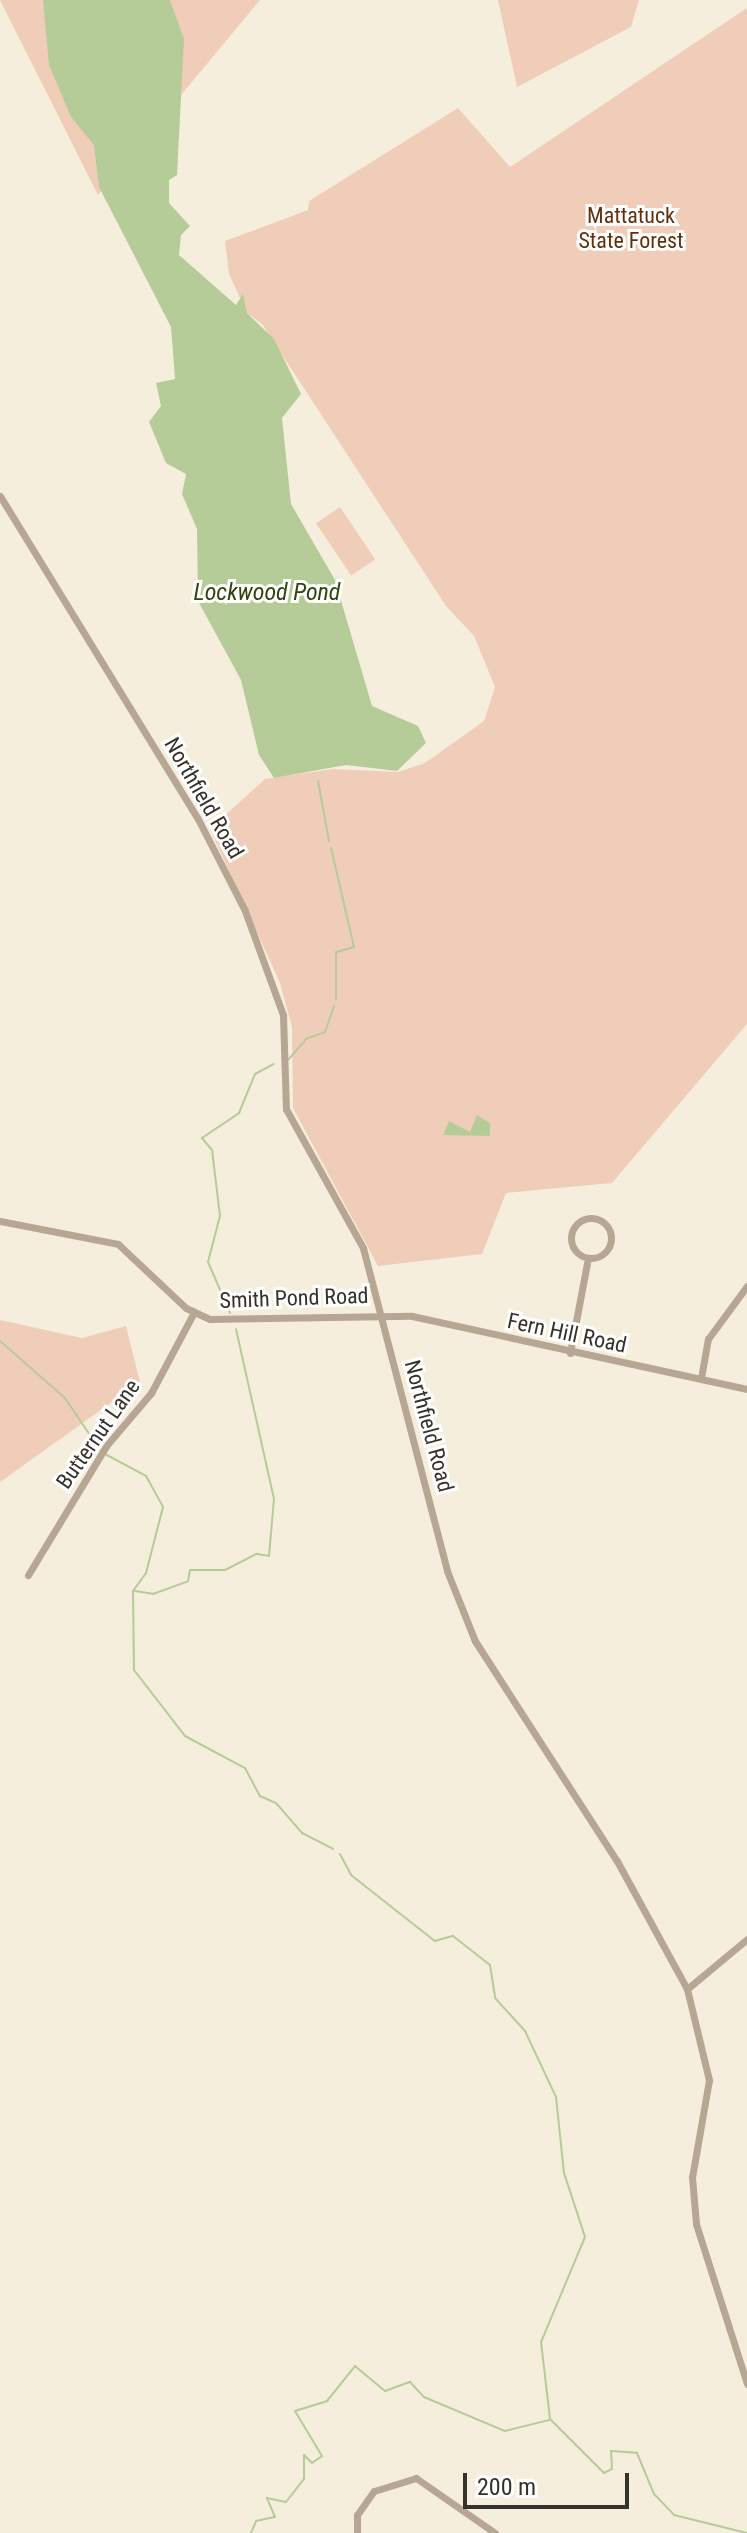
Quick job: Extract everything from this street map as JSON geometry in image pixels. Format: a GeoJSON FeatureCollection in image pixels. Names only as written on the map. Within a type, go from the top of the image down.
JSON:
{"type":"FeatureCollection","features":[{"type":"Feature","properties":{"kind":"street","name":"Northfield Road"},"geometry":{"type":"LineString","coordinates":[[0,496],[239,898],[283,1015],[286,1109],[359,1236],[447,1571],[475,1641],[617,1861],[687,1989],[709,2080],[692,2177],[696,2224],[747,2384]]}},
{"type":"Feature","properties":{"kind":"street"},"geometry":{"type":"LineString","coordinates":[[570,1353],[588,1258],[610,1243],[608,1228],[596,1219],[579,1222],[571,1236],[588,1258]]}},
{"type":"Feature","properties":{"kind":"street","name":"Smith Pond Road"},"geometry":{"type":"LineString","coordinates":[[0,1221],[118,1244],[194,1312],[232,1322],[380,1312]]}},
{"type":"Feature","properties":{"kind":"street"},"geometry":{"type":"LineString","coordinates":[[701,1378],[708,1339],[747,1286]]}},
{"type":"Feature","properties":{"kind":"street","name":"Butternut Lane"},"geometry":{"type":"LineString","coordinates":[[28,1575],[102,1452],[151,1393],[194,1312]]}},
{"type":"Feature","properties":{"kind":"street","name":"Fern Hill Road"},"geometry":{"type":"LineString","coordinates":[[380,1312],[747,1389]]}},
{"type":"Feature","properties":{"kind":"street"},"geometry":{"type":"LineString","coordinates":[[687,1989],[747,1939]]}},
{"type":"Feature","properties":{"kind":"street"},"geometry":{"type":"LineString","coordinates":[[357,2533],[357,2515],[374,2491],[416,2478],[495,2533]]}},
{"type":"Feature","properties":{"kind":"green space"},"geometry":{"type":"Polygon","coordinates":[[[0,0],[260,0],[98,195],[0,0]]]}},
{"type":"Feature","properties":{"kind":"green space"},"geometry":{"type":"Polygon","coordinates":[[[498,0],[639,0],[631,27],[517,87],[498,0]]]}},
{"type":"Feature","properties":{"kind":"green space","name":"Mattatuck State Forest"},"geometry":{"type":"Polygon","coordinates":[[[747,8],[747,1024],[612,1183],[506,1193],[482,1254],[378,1266],[293,1108],[292,1027],[280,983],[210,829],[265,779],[333,769],[398,772],[425,763],[484,721],[495,687],[474,636],[446,606],[262,324],[247,313],[229,274],[225,241],[308,210],[309,201],[458,108],[510,167],[747,8]]]}},
{"type":"Feature","properties":{"kind":"green space"},"geometry":{"type":"Polygon","coordinates":[[[340,507],[375,559],[351,575],[316,523],[340,507]]]}},
{"type":"Feature","properties":{"kind":"green space"},"geometry":{"type":"Polygon","coordinates":[[[0,1320],[82,1338],[126,1326],[140,1382],[0,1482],[0,1320]]]}},
{"type":"Feature","properties":{"kind":"water","name":"Lockwood Pond"},"geometry":{"type":"Polygon","coordinates":[[[43,0],[170,0],[184,39],[177,175],[169,180],[169,203],[190,226],[181,235],[179,255],[236,305],[243,294],[247,313],[274,339],[301,394],[282,418],[291,504],[335,580],[372,706],[418,726],[426,743],[397,771],[346,765],[274,778],[259,755],[241,680],[198,601],[197,529],[182,494],[186,474],[166,463],[149,422],[161,406],[156,383],[175,379],[171,327],[99,187],[94,145],[71,117],[49,65],[43,0]]]}},
{"type":"Feature","properties":{"kind":"water"},"geometry":{"type":"Polygon","coordinates":[[[477,1115],[490,1123],[490,1136],[443,1135],[449,1121],[470,1132],[477,1115]]]}},
{"type":"Feature","properties":{"kind":"waterway"},"geometry":{"type":"LineString","coordinates":[[318,781],[329,841]]}},
{"type":"Feature","properties":{"kind":"waterway"},"geometry":{"type":"LineString","coordinates":[[331,848],[354,947],[336,952],[336,999]]}},
{"type":"Feature","properties":{"kind":"waterway"},"geometry":{"type":"LineString","coordinates":[[288,1060],[306,1039],[325,1032],[334,1006]]}},
{"type":"Feature","properties":{"kind":"waterway"},"geometry":{"type":"LineString","coordinates":[[230,1313],[208,1262],[220,1216],[212,1150],[202,1138],[239,1113],[255,1074],[274,1064]]}},
{"type":"Feature","properties":{"kind":"waterway"},"geometry":{"type":"LineString","coordinates":[[135,1591],[153,1594],[188,1581],[190,1570],[225,1570],[257,1554],[269,1556],[274,1499],[236,1329]]}},
{"type":"Feature","properties":{"kind":"waterway"},"geometry":{"type":"LineString","coordinates":[[0,1341],[65,1398],[100,1450]]}},
{"type":"Feature","properties":{"kind":"waterway"},"geometry":{"type":"LineString","coordinates":[[105,1454],[146,1476],[163,1507],[146,1573],[133,1591],[134,1670],[185,1736],[245,1768],[260,1796],[276,1803],[302,1833],[333,1849]]}},
{"type":"Feature","properties":{"kind":"waterway"},"geometry":{"type":"LineString","coordinates":[[340,1854],[351,1875],[435,1941],[453,1936],[490,1965],[495,1998],[525,2031],[556,2097],[564,2173],[585,2237],[541,2342],[550,2419]]}},
{"type":"Feature","properties":{"kind":"waterway"},"geometry":{"type":"LineString","coordinates":[[251,2533],[256,2521],[275,2517],[267,2498],[286,2502],[304,2479],[304,2455],[312,2463],[322,2456],[295,2411],[327,2401],[355,2366],[385,2391],[410,2382],[424,2397],[505,2431],[549,2420]]}},
{"type":"Feature","properties":{"kind":"waterway"},"geometry":{"type":"LineString","coordinates":[[551,2420],[604,2473],[612,2469],[611,2451],[637,2453],[654,2494],[674,2515],[747,2533]]}}]}
